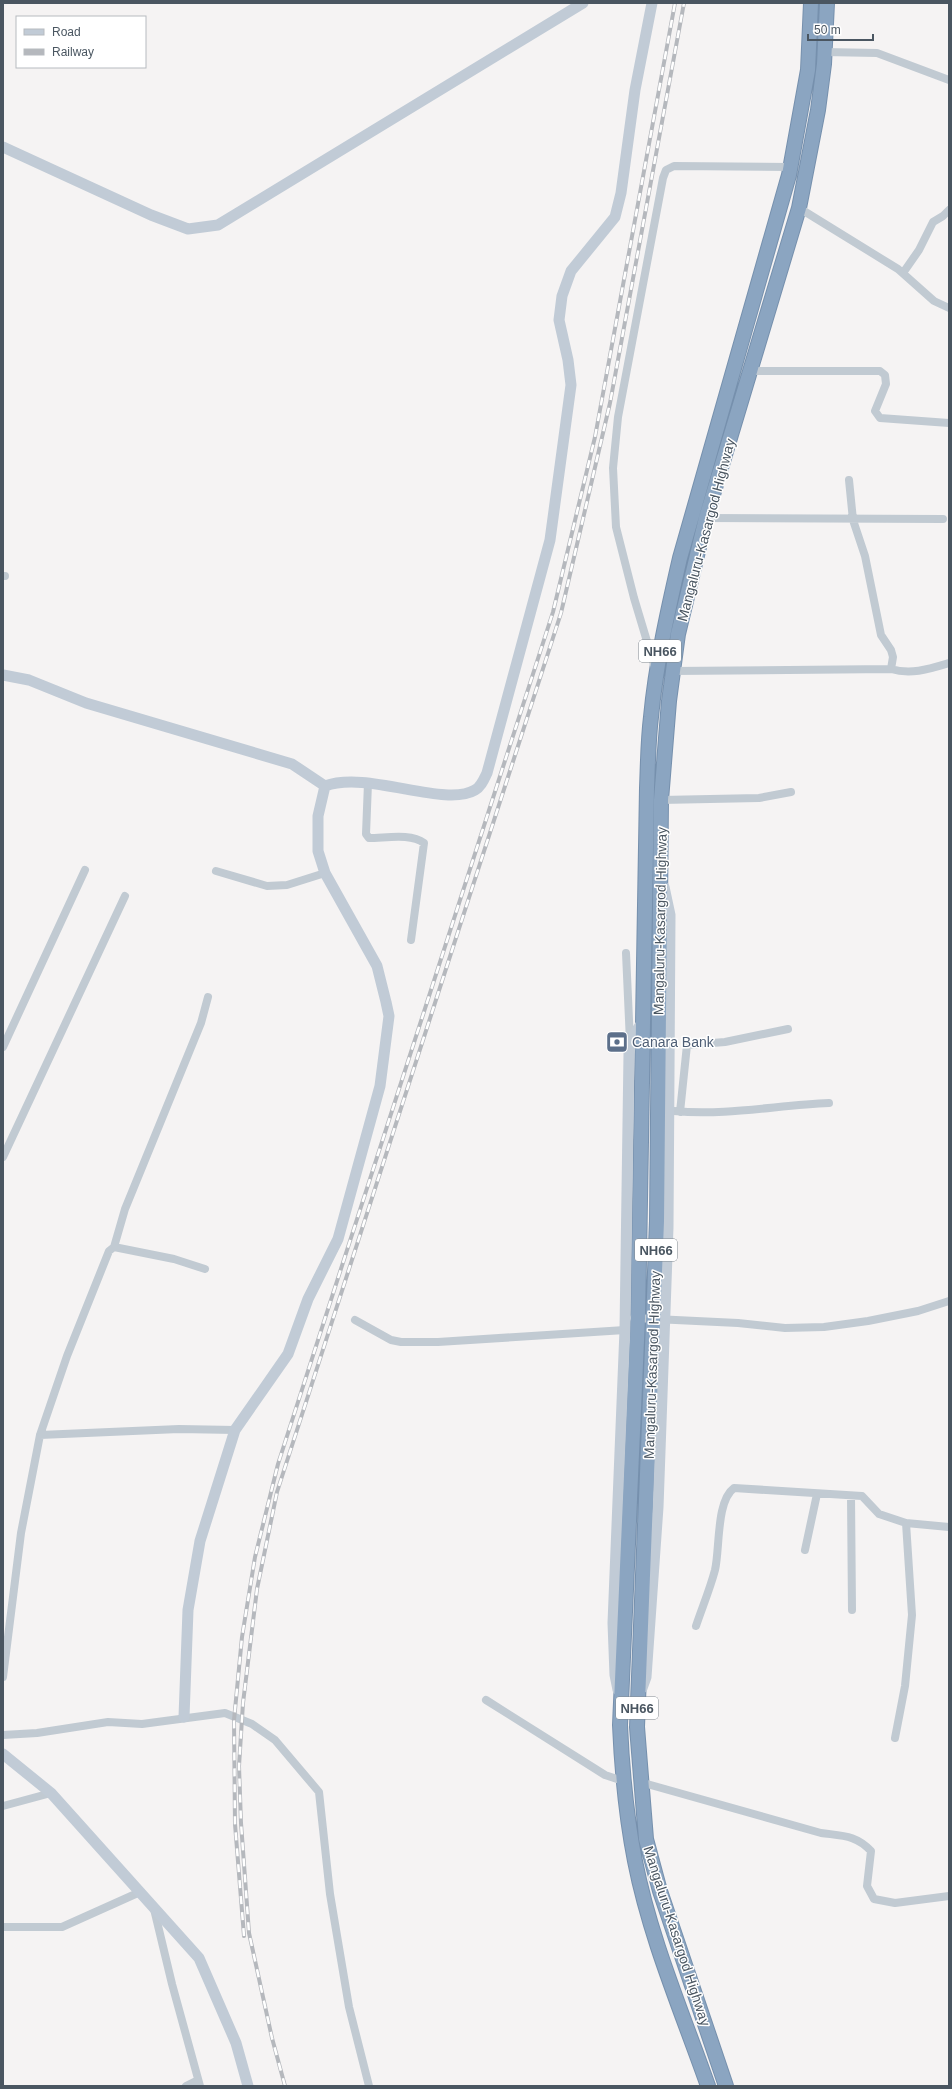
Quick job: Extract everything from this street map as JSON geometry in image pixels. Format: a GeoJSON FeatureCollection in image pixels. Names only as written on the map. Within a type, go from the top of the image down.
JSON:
{"type":"FeatureCollection","features":[{"type":"Feature","properties":{"kind":"highway","name":"Mangaluru-Kasargod Highway"},"geometry":{"type":"LineString","coordinates":[[708,2086],[665,1964],[649,1913],[635,1862],[623,1781],[621,1700],[632,1318],[643,1022],[647,788],[650,718],[656,672],[680,558],[776,222],[790,167],[808,70],[811,3]]}},
{"type":"Feature","properties":{"kind":"highway","name":"Mangaluru-Kasargod Highway"},"geometry":{"type":"LineString","coordinates":[[726,2086],[660,1891],[646,1839],[640,1782],[637,1701],[659,1319],[661,800],[678,634],[706,518],[799,208],[818,110],[824,52],[826,3]]}},
{"type":"Feature","properties":{"kind":"street"},"geometry":{"type":"LineString","coordinates":[[3,147],[158,218],[188,228],[218,225],[583,3]]}},
{"type":"Feature","properties":{"kind":"street"},"geometry":{"type":"LineString","coordinates":[[3,675],[29,680],[86,703],[292,764],[325,786],[343,782],[368,783],[441,795],[461,795],[474,791],[482,782],[486,773],[550,540],[571,385],[568,360],[559,320],[562,296],[571,271],[615,217],[621,193],[634,90],[652,3]]}},
{"type":"Feature","properties":{"kind":"street"},"geometry":{"type":"LineString","coordinates":[[824,52],[877,53],[949,80]]}},
{"type":"Feature","properties":{"kind":"street"},"geometry":{"type":"LineString","coordinates":[[656,672],[634,598],[616,527],[613,468],[618,417],[663,178],[666,170],[674,166],[790,167]]}},
{"type":"Feature","properties":{"kind":"street"},"geometry":{"type":"LineString","coordinates":[[799,208],[903,273],[934,301],[949,308]]}},
{"type":"Feature","properties":{"kind":"street"},"geometry":{"type":"LineString","coordinates":[[903,273],[919,250],[933,222],[949,210]]}},
{"type":"Feature","properties":{"kind":"street"},"geometry":{"type":"LineString","coordinates":[[751,371],[880,371],[886,375],[887,380],[875,411],[880,418],[949,423]]}},
{"type":"Feature","properties":{"kind":"street"},"geometry":{"type":"LineString","coordinates":[[849,480],[853,520],[865,556],[881,635],[891,650],[893,657],[891,669]]}},
{"type":"Feature","properties":{"kind":"street"},"geometry":{"type":"LineString","coordinates":[[706,518],[853,520],[943,519]]}},
{"type":"Feature","properties":{"kind":"street"},"geometry":{"type":"LineString","coordinates":[[673,672],[891,669],[902,672],[922,671],[949,663]]}},
{"type":"Feature","properties":{"kind":"street"},"geometry":{"type":"LineString","coordinates":[[368,783],[366,834],[369,838],[396,837],[419,839],[424,843],[412,940]]}},
{"type":"Feature","properties":{"kind":"street"},"geometry":{"type":"LineString","coordinates":[[184,1718],[188,1610],[200,1541],[235,1430],[288,1354],[308,1298],[338,1239],[380,1086],[389,1016],[377,966],[325,873],[318,851],[318,816],[325,786]]}},
{"type":"Feature","properties":{"kind":"street"},"geometry":{"type":"LineString","coordinates":[[661,800],[759,798],[791,792]]}},
{"type":"Feature","properties":{"kind":"street"},"geometry":{"type":"LineString","coordinates":[[659,1319],[668,1227],[670,914],[660,866]]}},
{"type":"Feature","properties":{"kind":"street"},"geometry":{"type":"LineString","coordinates":[[3,1047],[85,870]]}},
{"type":"Feature","properties":{"kind":"street"},"geometry":{"type":"LineString","coordinates":[[216,871],[267,886],[287,885],[325,873]]}},
{"type":"Feature","properties":{"kind":"street"},"geometry":{"type":"LineString","coordinates":[[3,1157],[125,896]]}},
{"type":"Feature","properties":{"kind":"street"},"geometry":{"type":"LineString","coordinates":[[621,1700],[615,1675],[613,1623],[625,1330],[632,1318],[630,1042],[626,953]]}},
{"type":"Feature","properties":{"kind":"street"},"geometry":{"type":"LineString","coordinates":[[3,1677],[21,1533],[40,1435],[67,1356],[109,1251],[114,1247],[125,1209],[200,1023],[208,997]]}},
{"type":"Feature","properties":{"kind":"street"},"geometry":{"type":"LineString","coordinates":[[630,1042],[634,1032],[643,1022]]}},
{"type":"Feature","properties":{"kind":"street"},"geometry":{"type":"LineString","coordinates":[[680,1112],[687,1045],[725,1042],[788,1029]]}},
{"type":"Feature","properties":{"kind":"street"},"geometry":{"type":"LineString","coordinates":[[668,1110],[680,1112],[751,1111],[796,1104],[829,1103]]}},
{"type":"Feature","properties":{"kind":"street"},"geometry":{"type":"LineString","coordinates":[[114,1247],[174,1259],[206,1269]]}},
{"type":"Feature","properties":{"kind":"street"},"geometry":{"type":"LineString","coordinates":[[632,1318],[738,1323],[785,1328],[824,1327],[904,1314],[949,1301]]}},
{"type":"Feature","properties":{"kind":"street"},"geometry":{"type":"LineString","coordinates":[[355,1320],[391,1340],[402,1342],[438,1342],[625,1330]]}},
{"type":"Feature","properties":{"kind":"street"},"geometry":{"type":"LineString","coordinates":[[40,1435],[179,1429],[235,1430]]}},
{"type":"Feature","properties":{"kind":"street"},"geometry":{"type":"LineString","coordinates":[[696,1626],[715,1570],[721,1518],[728,1493],[734,1488],[862,1496],[879,1514],[906,1523],[949,1527]]}},
{"type":"Feature","properties":{"kind":"street"},"geometry":{"type":"LineString","coordinates":[[805,1550],[817,1494]]}},
{"type":"Feature","properties":{"kind":"street"},"geometry":{"type":"LineString","coordinates":[[851,1496],[852,1610]]}},
{"type":"Feature","properties":{"kind":"street"},"geometry":{"type":"LineString","coordinates":[[895,1738],[905,1686],[912,1615],[906,1523]]}},
{"type":"Feature","properties":{"kind":"street"},"geometry":{"type":"LineString","coordinates":[[486,1700],[605,1775],[623,1781]]}},
{"type":"Feature","properties":{"kind":"street"},"geometry":{"type":"LineString","coordinates":[[3,1735],[37,1733],[108,1722],[142,1724],[225,1713],[252,1724],[275,1740],[319,1792],[330,1894],[346,1992],[369,2086]]}},
{"type":"Feature","properties":{"kind":"street"},"geometry":{"type":"LineString","coordinates":[[3,1754],[51,1793],[154,1906],[199,1958],[236,2043],[248,2086]]}},
{"type":"Feature","properties":{"kind":"street"},"geometry":{"type":"LineString","coordinates":[[640,1782],[821,1833],[861,1841],[871,1852],[867,1886],[874,1899],[896,1903],[949,1896]]}},
{"type":"Feature","properties":{"kind":"street"},"geometry":{"type":"LineString","coordinates":[[3,1806],[51,1793]]}},
{"type":"Feature","properties":{"kind":"street"},"geometry":{"type":"LineString","coordinates":[[3,1927],[62,1927],[140,1892]]}},
{"type":"Feature","properties":{"kind":"street"},"geometry":{"type":"LineString","coordinates":[[154,1906],[172,1984],[199,2083],[186,2086]]}},
{"type":"Feature","properties":{"kind":"railway"},"geometry":{"type":"LineString","coordinates":[[244,1936],[235,1824],[234,1720],[242,1637],[255,1557],[278,1464],[553,612],[595,437],[675,3]]}},
{"type":"Feature","properties":{"kind":"railway"},"geometry":{"type":"LineString","coordinates":[[285,2086],[272,2038],[249,1933],[241,1823],[239,1766],[243,1703],[257,1589],[277,1492],[561,613],[610,403],[684,3]]}},
{"type":"Feature","properties":{"kind":"place","name":"Canara Bank"},"geometry":{"type":"Point","coordinates":[617,1042]}}]}
